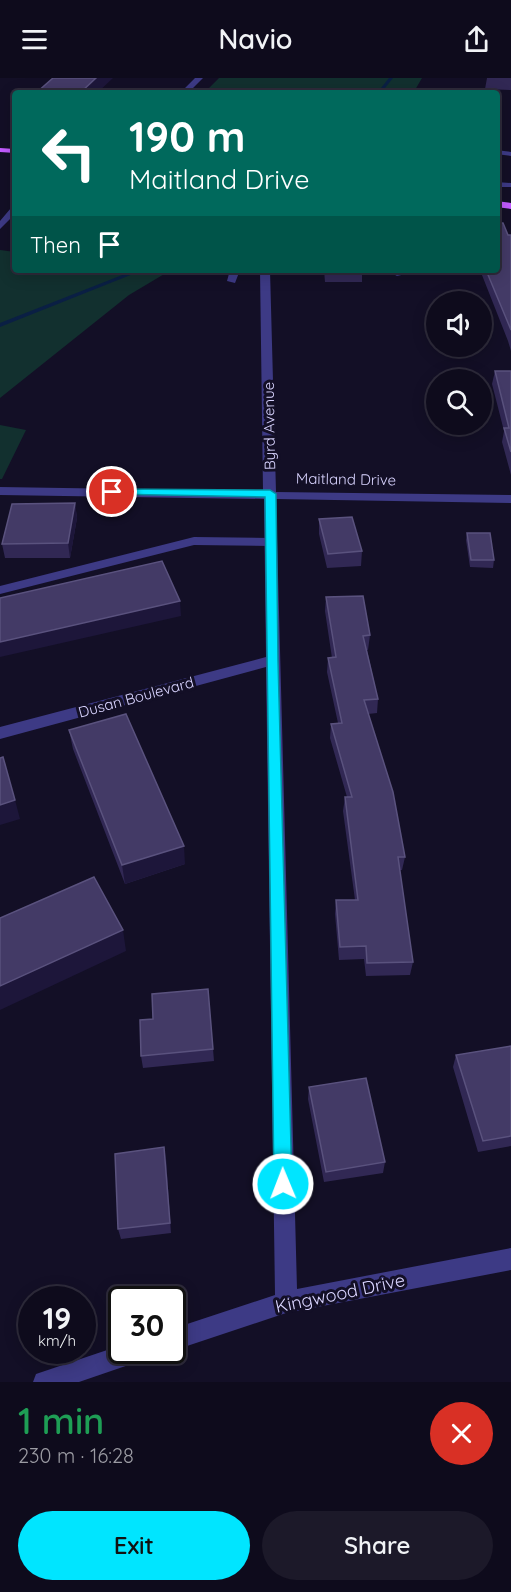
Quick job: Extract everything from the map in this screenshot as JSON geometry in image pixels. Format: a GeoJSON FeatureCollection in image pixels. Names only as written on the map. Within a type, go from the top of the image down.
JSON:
{"type":"FeatureCollection","features":[{"type":"Feature","properties":{"kind":"street"},"geometry":{"type":"LineString","coordinates":[[187,90],[199,78]]}},
{"type":"Feature","properties":{"kind":"street"},"geometry":{"type":"LineString","coordinates":[[0,226],[12,212]]}},
{"type":"Feature","properties":{"kind":"street"},"geometry":{"type":"LineString","coordinates":[[232,281],[234,273]]}},
{"type":"Feature","properties":{"kind":"street","name":"Byrd Avenue"},"geometry":{"type":"LineString","coordinates":[[265,273],[271,661],[286,1302]]}},
{"type":"Feature","properties":{"kind":"street","name":"Maitland Drive"},"geometry":{"type":"LineString","coordinates":[[0,491],[511,499]]}},
{"type":"Feature","properties":{"kind":"street"},"geometry":{"type":"LineString","coordinates":[[0,590],[194,541],[270,542]]}},
{"type":"Feature","properties":{"kind":"street","name":"Dusan Boulevard"},"geometry":{"type":"LineString","coordinates":[[0,733],[271,661]]}},
{"type":"Feature","properties":{"kind":"street","name":"Kingwood Drive"},"geometry":{"type":"LineString","coordinates":[[186,1335],[286,1302],[511,1259]]}},
{"type":"Feature","properties":{"kind":"street"},"geometry":{"type":"LineString","coordinates":[[44,1382],[108,1361]]}},
{"type":"Feature","properties":{"kind":"green space"},"geometry":{"type":"Polygon","coordinates":[[[219,78],[422,78],[415,90],[207,90],[219,78]]]}},
{"type":"Feature","properties":{"kind":"green space"},"geometry":{"type":"Polygon","coordinates":[[[0,250],[12,252],[12,273],[166,273],[129,295],[0,398],[0,250]]]}},
{"type":"Feature","properties":{"kind":"green space"},"geometry":{"type":"Polygon","coordinates":[[[0,425],[26,430],[2,479],[0,479],[0,425]]]}},
{"type":"Feature","properties":{"kind":"building"},"geometry":{"type":"Polygon","coordinates":[[[53,78],[96,78],[83,90],[39,90],[53,78]]]}},
{"type":"Feature","properties":{"kind":"building"},"geometry":{"type":"Polygon","coordinates":[[[500,223],[503,223],[508,235],[511,235],[511,330],[487,273],[500,273],[500,223]]]}},
{"type":"Feature","properties":{"kind":"building"},"geometry":{"type":"Polygon","coordinates":[[[495,371],[511,371],[511,452],[504,428],[509,428],[495,371]]]}},
{"type":"Feature","properties":{"kind":"building"},"geometry":{"type":"Polygon","coordinates":[[[75,503],[68,543],[2,544],[12,504],[75,503]]]}},
{"type":"Feature","properties":{"kind":"building"},"geometry":{"type":"Polygon","coordinates":[[[352,517],[362,551],[328,554],[319,519],[352,517]]]}},
{"type":"Feature","properties":{"kind":"building"},"geometry":{"type":"Polygon","coordinates":[[[467,533],[490,533],[494,560],[471,560],[467,533]]]}},
{"type":"Feature","properties":{"kind":"building"},"geometry":{"type":"Polygon","coordinates":[[[162,561],[180,601],[0,642],[0,598],[162,561]]]}},
{"type":"Feature","properties":{"kind":"building"},"geometry":{"type":"Polygon","coordinates":[[[363,596],[370,635],[363,636],[378,699],[364,700],[393,792],[405,857],[398,857],[413,962],[367,963],[366,946],[340,947],[336,900],[358,900],[345,797],[352,797],[331,724],[342,723],[328,658],[336,657],[326,597],[363,596]]]}},
{"type":"Feature","properties":{"kind":"building"},"geometry":{"type":"Polygon","coordinates":[[[126,714],[184,846],[122,865],[69,730],[126,714]]]}},
{"type":"Feature","properties":{"kind":"building"},"geometry":{"type":"Polygon","coordinates":[[[3,757],[15,800],[0,805],[0,758],[3,757]]]}},
{"type":"Feature","properties":{"kind":"building"},"geometry":{"type":"Polygon","coordinates":[[[94,877],[123,930],[0,986],[0,918],[94,877]]]}},
{"type":"Feature","properties":{"kind":"building"},"geometry":{"type":"Polygon","coordinates":[[[208,989],[213,1049],[141,1056],[140,1020],[153,1019],[152,994],[208,989]]]}},
{"type":"Feature","properties":{"kind":"building"},"geometry":{"type":"Polygon","coordinates":[[[511,1046],[511,1136],[483,1141],[456,1055],[511,1046]]]}},
{"type":"Feature","properties":{"kind":"building"},"geometry":{"type":"Polygon","coordinates":[[[366,1078],[385,1162],[326,1172],[309,1087],[366,1078]]]}},
{"type":"Feature","properties":{"kind":"building"},"geometry":{"type":"Polygon","coordinates":[[[164,1147],[170,1223],[118,1229],[115,1154],[164,1147]]]}},
{"type":"Feature","properties":{"kind":"waterway"},"geometry":{"type":"LineString","coordinates":[[381,90],[391,78]]}},
{"type":"Feature","properties":{"kind":"waterway"},"geometry":{"type":"LineString","coordinates":[[0,325],[132,273]]}},
{"type":"Feature","properties":{"kind":"route"},"geometry":{"type":"LineString","coordinates":[[112,492],[270,494],[271,661],[283,1184]]}}]}
